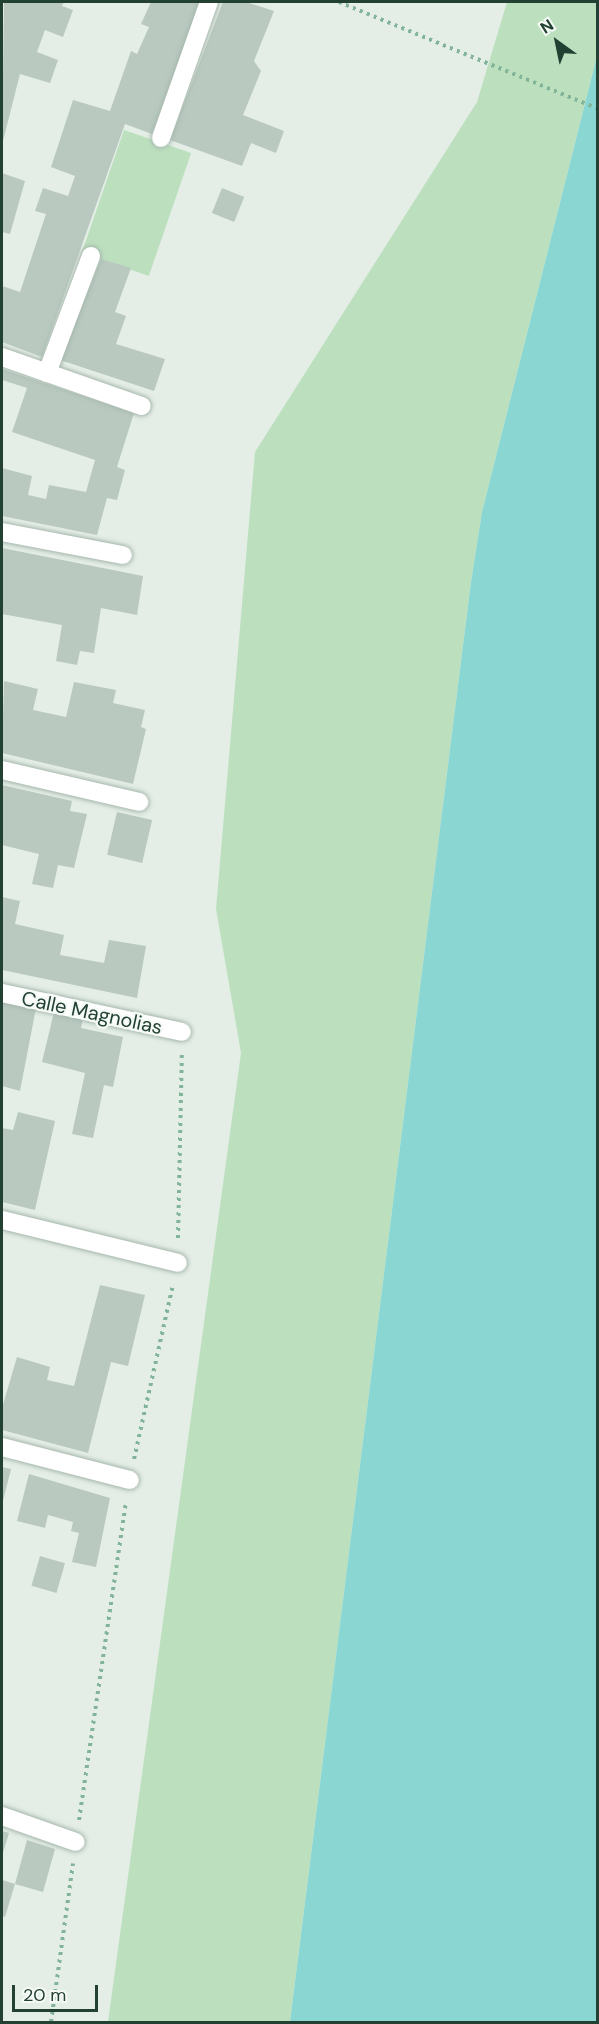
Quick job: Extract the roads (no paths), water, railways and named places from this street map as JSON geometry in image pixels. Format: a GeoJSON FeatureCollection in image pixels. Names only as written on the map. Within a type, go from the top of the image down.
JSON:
{"type":"FeatureCollection","features":[{"type":"Feature","properties":{"kind":"street"},"geometry":{"type":"LineString","coordinates":[[162,138],[209,2]]}},
{"type":"Feature","properties":{"kind":"street"},"geometry":{"type":"LineString","coordinates":[[47,373],[91,256]]}},
{"type":"Feature","properties":{"kind":"street"},"geometry":{"type":"LineString","coordinates":[[2,357],[142,406]]}},
{"type":"Feature","properties":{"kind":"street"},"geometry":{"type":"LineString","coordinates":[[2,531],[123,555]]}},
{"type":"Feature","properties":{"kind":"street"},"geometry":{"type":"LineString","coordinates":[[2,770],[139,802]]}},
{"type":"Feature","properties":{"kind":"street","name":"Calle Magnolias"},"geometry":{"type":"LineString","coordinates":[[2,993],[182,1032]]}},
{"type":"Feature","properties":{"kind":"street"},"geometry":{"type":"LineString","coordinates":[[2,1220],[178,1263]]}},
{"type":"Feature","properties":{"kind":"street"},"geometry":{"type":"LineString","coordinates":[[2,1447],[130,1480]]}},
{"type":"Feature","properties":{"kind":"street"},"geometry":{"type":"LineString","coordinates":[[2,1816],[76,1842]]}},
{"type":"Feature","properties":{"kind":"water"},"geometry":{"type":"Polygon","coordinates":[[[597,56],[597,2022],[290,2022],[471,582],[482,512],[597,56]]]}}]}
